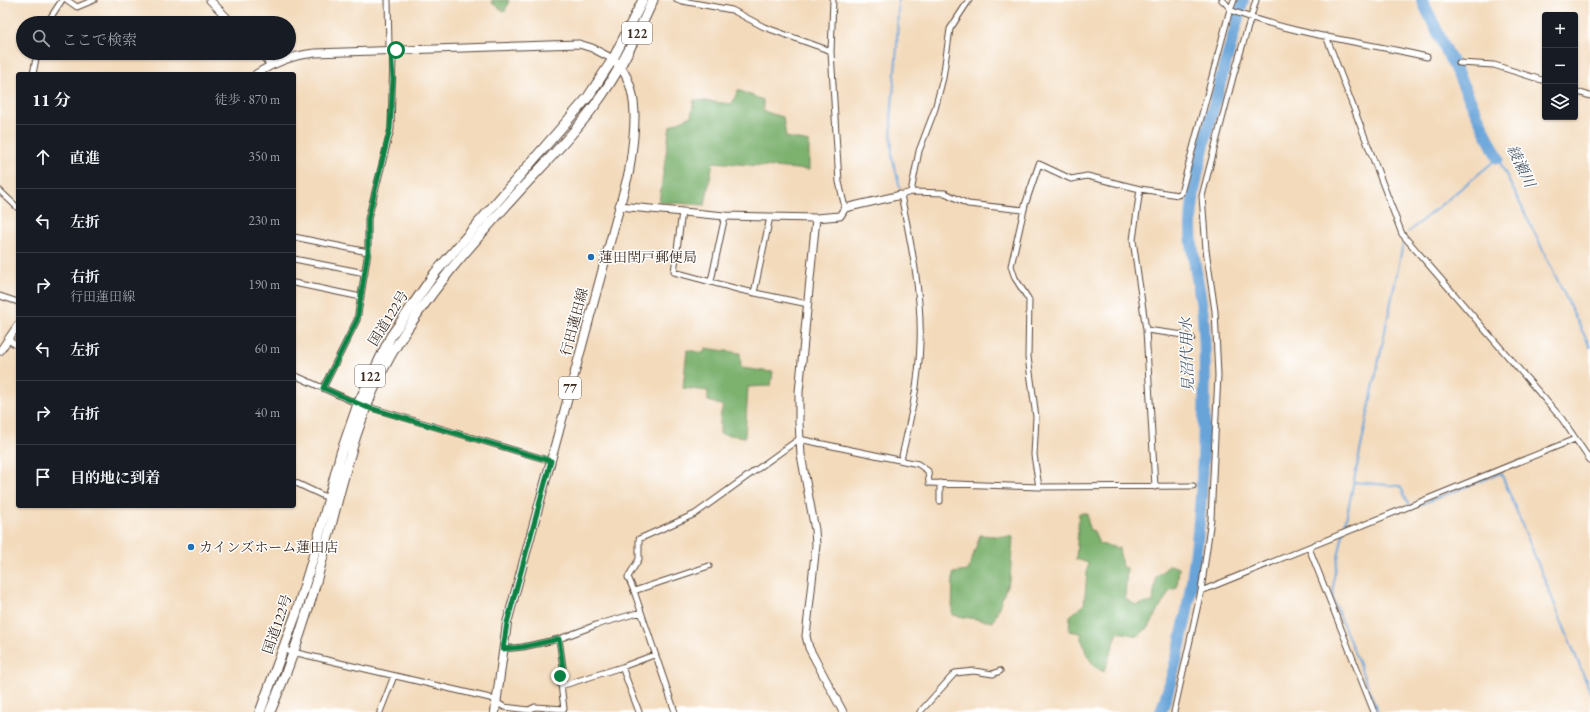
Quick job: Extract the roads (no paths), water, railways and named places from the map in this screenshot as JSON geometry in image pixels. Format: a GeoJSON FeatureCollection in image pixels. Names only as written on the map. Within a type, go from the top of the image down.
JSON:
{"type":"FeatureCollection","features":[{"type":"Feature","properties":{"kind":"highway","name":"122"},"geometry":{"type":"LineString","coordinates":[[613,59],[643,0]]}},
{"type":"Feature","properties":{"kind":"highway","name":"122"},"geometry":{"type":"LineString","coordinates":[[620,66],[653,0]]}},
{"type":"Feature","properties":{"kind":"highway","name":"国道122号"},"geometry":{"type":"LineString","coordinates":[[260,712],[284,650],[312,561],[341,453],[391,336],[435,273],[582,105],[613,59]]}},
{"type":"Feature","properties":{"kind":"highway","name":"国道122号"},"geometry":{"type":"LineString","coordinates":[[270,712],[293,652],[322,563],[362,405],[390,356],[427,298],[571,134],[597,102],[620,66]]}},
{"type":"Feature","properties":{"kind":"main road","name":"行田蓮田線"},"geometry":{"type":"LineString","coordinates":[[496,712],[507,623],[619,206],[632,152],[634,101],[631,87],[620,66],[613,59]]}},
{"type":"Feature","properties":{"kind":"street"},"geometry":{"type":"LineString","coordinates":[[52,16],[62,0]]}},
{"type":"Feature","properties":{"kind":"street"},"geometry":{"type":"LineString","coordinates":[[67,0],[76,7],[94,0]]}},
{"type":"Feature","properties":{"kind":"street"},"geometry":{"type":"LineString","coordinates":[[210,0],[225,16]]}},
{"type":"Feature","properties":{"kind":"street"},"geometry":{"type":"LineString","coordinates":[[323,388],[357,320],[368,252],[368,219],[390,129],[393,79],[388,0]]}},
{"type":"Feature","properties":{"kind":"street"},"geometry":{"type":"LineString","coordinates":[[677,0],[732,10],[764,27],[831,51]]}},
{"type":"Feature","properties":{"kind":"street"},"geometry":{"type":"LineString","coordinates":[[833,0],[831,51],[839,182],[845,208]]}},
{"type":"Feature","properties":{"kind":"street"},"geometry":{"type":"LineString","coordinates":[[911,192],[919,151],[935,109],[943,78],[950,29],[969,0]]}},
{"type":"Feature","properties":{"kind":"street"},"geometry":{"type":"LineString","coordinates":[[1222,0],[1232,10],[1251,17],[1326,36],[1427,57]]}},
{"type":"Feature","properties":{"kind":"street"},"geometry":{"type":"LineString","coordinates":[[1039,487],[1034,455],[1036,417],[1028,357],[1029,300],[1015,278],[1011,266],[1024,210],[1039,164],[1071,179],[1088,176],[1140,189],[1178,195],[1181,193],[1234,0]]}},
{"type":"Feature","properties":{"kind":"street"},"geometry":{"type":"LineString","coordinates":[[1174,712],[1201,591],[1211,519],[1218,375],[1215,311],[1206,250],[1202,196],[1233,77],[1256,0]]}},
{"type":"Feature","properties":{"kind":"street"},"geometry":{"type":"LineString","coordinates":[[1326,36],[1402,234],[1562,419],[1590,460]]}},
{"type":"Feature","properties":{"kind":"street"},"geometry":{"type":"LineString","coordinates":[[296,55],[391,50],[579,44],[592,48],[613,59]]}},
{"type":"Feature","properties":{"kind":"street"},"geometry":{"type":"LineString","coordinates":[[33,72],[36,60]]}},
{"type":"Feature","properties":{"kind":"street"},"geometry":{"type":"LineString","coordinates":[[267,60],[271,65]]}},
{"type":"Feature","properties":{"kind":"street"},"geometry":{"type":"LineString","coordinates":[[259,72],[284,60]]}},
{"type":"Feature","properties":{"kind":"street"},"geometry":{"type":"LineString","coordinates":[[1459,63],[1494,65],[1542,80]]}},
{"type":"Feature","properties":{"kind":"street"},"geometry":{"type":"LineString","coordinates":[[1578,92],[1590,96]]}},
{"type":"Feature","properties":{"kind":"street"},"geometry":{"type":"LineString","coordinates":[[1140,189],[1133,240],[1146,330],[1155,487]]}},
{"type":"Feature","properties":{"kind":"street"},"geometry":{"type":"LineString","coordinates":[[0,191],[16,206]]}},
{"type":"Feature","properties":{"kind":"street"},"geometry":{"type":"LineString","coordinates":[[619,206],[725,216],[816,218],[840,216],[845,208],[911,192],[945,193],[968,204],[1024,210]]}},
{"type":"Feature","properties":{"kind":"street"},"geometry":{"type":"LineString","coordinates":[[901,195],[915,280],[919,313],[920,343],[914,401],[901,460]]}},
{"type":"Feature","properties":{"kind":"street"},"geometry":{"type":"LineString","coordinates":[[682,212],[674,272],[754,293],[808,304]]}},
{"type":"Feature","properties":{"kind":"street"},"geometry":{"type":"LineString","coordinates":[[710,281],[725,216]]}},
{"type":"Feature","properties":{"kind":"street"},"geometry":{"type":"LineString","coordinates":[[754,293],[770,217]]}},
{"type":"Feature","properties":{"kind":"street"},"geometry":{"type":"LineString","coordinates":[[816,218],[799,392],[799,438],[816,544],[806,636],[808,648],[843,712]]}},
{"type":"Feature","properties":{"kind":"street"},"geometry":{"type":"LineString","coordinates":[[296,237],[368,252]]}},
{"type":"Feature","properties":{"kind":"street"},"geometry":{"type":"LineString","coordinates":[[296,258],[365,273]]}},
{"type":"Feature","properties":{"kind":"street"},"geometry":{"type":"LineString","coordinates":[[296,283],[361,297]]}},
{"type":"Feature","properties":{"kind":"street"},"geometry":{"type":"LineString","coordinates":[[0,296],[16,301]]}},
{"type":"Feature","properties":{"kind":"street"},"geometry":{"type":"LineString","coordinates":[[0,351],[16,328]]}},
{"type":"Feature","properties":{"kind":"street"},"geometry":{"type":"LineString","coordinates":[[1146,330],[1192,338]]}},
{"type":"Feature","properties":{"kind":"street"},"geometry":{"type":"LineString","coordinates":[[8,340],[16,345]]}},
{"type":"Feature","properties":{"kind":"street"},"geometry":{"type":"LineString","coordinates":[[296,376],[362,405],[551,461]]}},
{"type":"Feature","properties":{"kind":"street"},"geometry":{"type":"LineString","coordinates":[[675,712],[628,577],[639,559],[638,539],[695,514],[799,438],[918,464],[928,471],[929,482],[1039,487],[1193,486]]}},
{"type":"Feature","properties":{"kind":"street"},"geometry":{"type":"LineString","coordinates":[[1201,591],[1575,439]]}},
{"type":"Feature","properties":{"kind":"street"},"geometry":{"type":"LineString","coordinates":[[296,483],[330,498]]}},
{"type":"Feature","properties":{"kind":"street"},"geometry":{"type":"LineString","coordinates":[[940,483],[940,501]]}},
{"type":"Feature","properties":{"kind":"street"},"geometry":{"type":"LineString","coordinates":[[1309,548],[1374,712]]}},
{"type":"Feature","properties":{"kind":"street"},"geometry":{"type":"LineString","coordinates":[[634,591],[709,566]]}},
{"type":"Feature","properties":{"kind":"street"},"geometry":{"type":"LineString","coordinates":[[503,649],[523,647],[559,639],[596,625],[641,612]]}},
{"type":"Feature","properties":{"kind":"street"},"geometry":{"type":"LineString","coordinates":[[284,650],[490,698],[504,707],[529,710],[535,707],[564,709],[560,676],[563,667],[559,639]]}},
{"type":"Feature","properties":{"kind":"street"},"geometry":{"type":"LineString","coordinates":[[562,686],[654,655]]}},
{"type":"Feature","properties":{"kind":"street"},"geometry":{"type":"LineString","coordinates":[[622,667],[639,712]]}},
{"type":"Feature","properties":{"kind":"street"},"geometry":{"type":"LineString","coordinates":[[920,712],[955,673],[974,671],[993,674],[1000,671]]}},
{"type":"Feature","properties":{"kind":"street"},"geometry":{"type":"LineString","coordinates":[[380,712],[394,676]]}},
{"type":"Feature","properties":{"kind":"waterway"},"geometry":{"type":"LineString","coordinates":[[898,0],[897,47],[891,119],[892,157],[900,188]]}},
{"type":"Feature","properties":{"kind":"waterway","name":"見沼代用水"},"geometry":{"type":"LineString","coordinates":[[1161,712],[1172,676],[1188,604],[1194,567],[1201,492],[1205,393],[1205,342],[1202,305],[1191,238],[1193,196],[1205,138],[1243,0]]}},
{"type":"Feature","properties":{"kind":"waterway","name":"綾瀬川"},"geometry":{"type":"LineString","coordinates":[[1422,0],[1498,158]]}},
{"type":"Feature","properties":{"kind":"waterway","name":"綾瀬川"},"geometry":{"type":"LineString","coordinates":[[1408,232],[1498,158],[1590,347]]}},
{"type":"Feature","properties":{"kind":"waterway"},"geometry":{"type":"LineString","coordinates":[[1378,712],[1333,599],[1334,577],[1403,244]]}},
{"type":"Feature","properties":{"kind":"waterway"},"geometry":{"type":"LineString","coordinates":[[1353,482],[1400,486],[1411,508],[1501,473],[1590,691]]}},
{"type":"Feature","properties":{"kind":"place","name":"蓮田閏戸郵便局"},"geometry":{"type":"Point","coordinates":[591,257]}},
{"type":"Feature","properties":{"kind":"place","name":"カインズホーム蓮田店"},"geometry":{"type":"Point","coordinates":[191,547]}}]}
